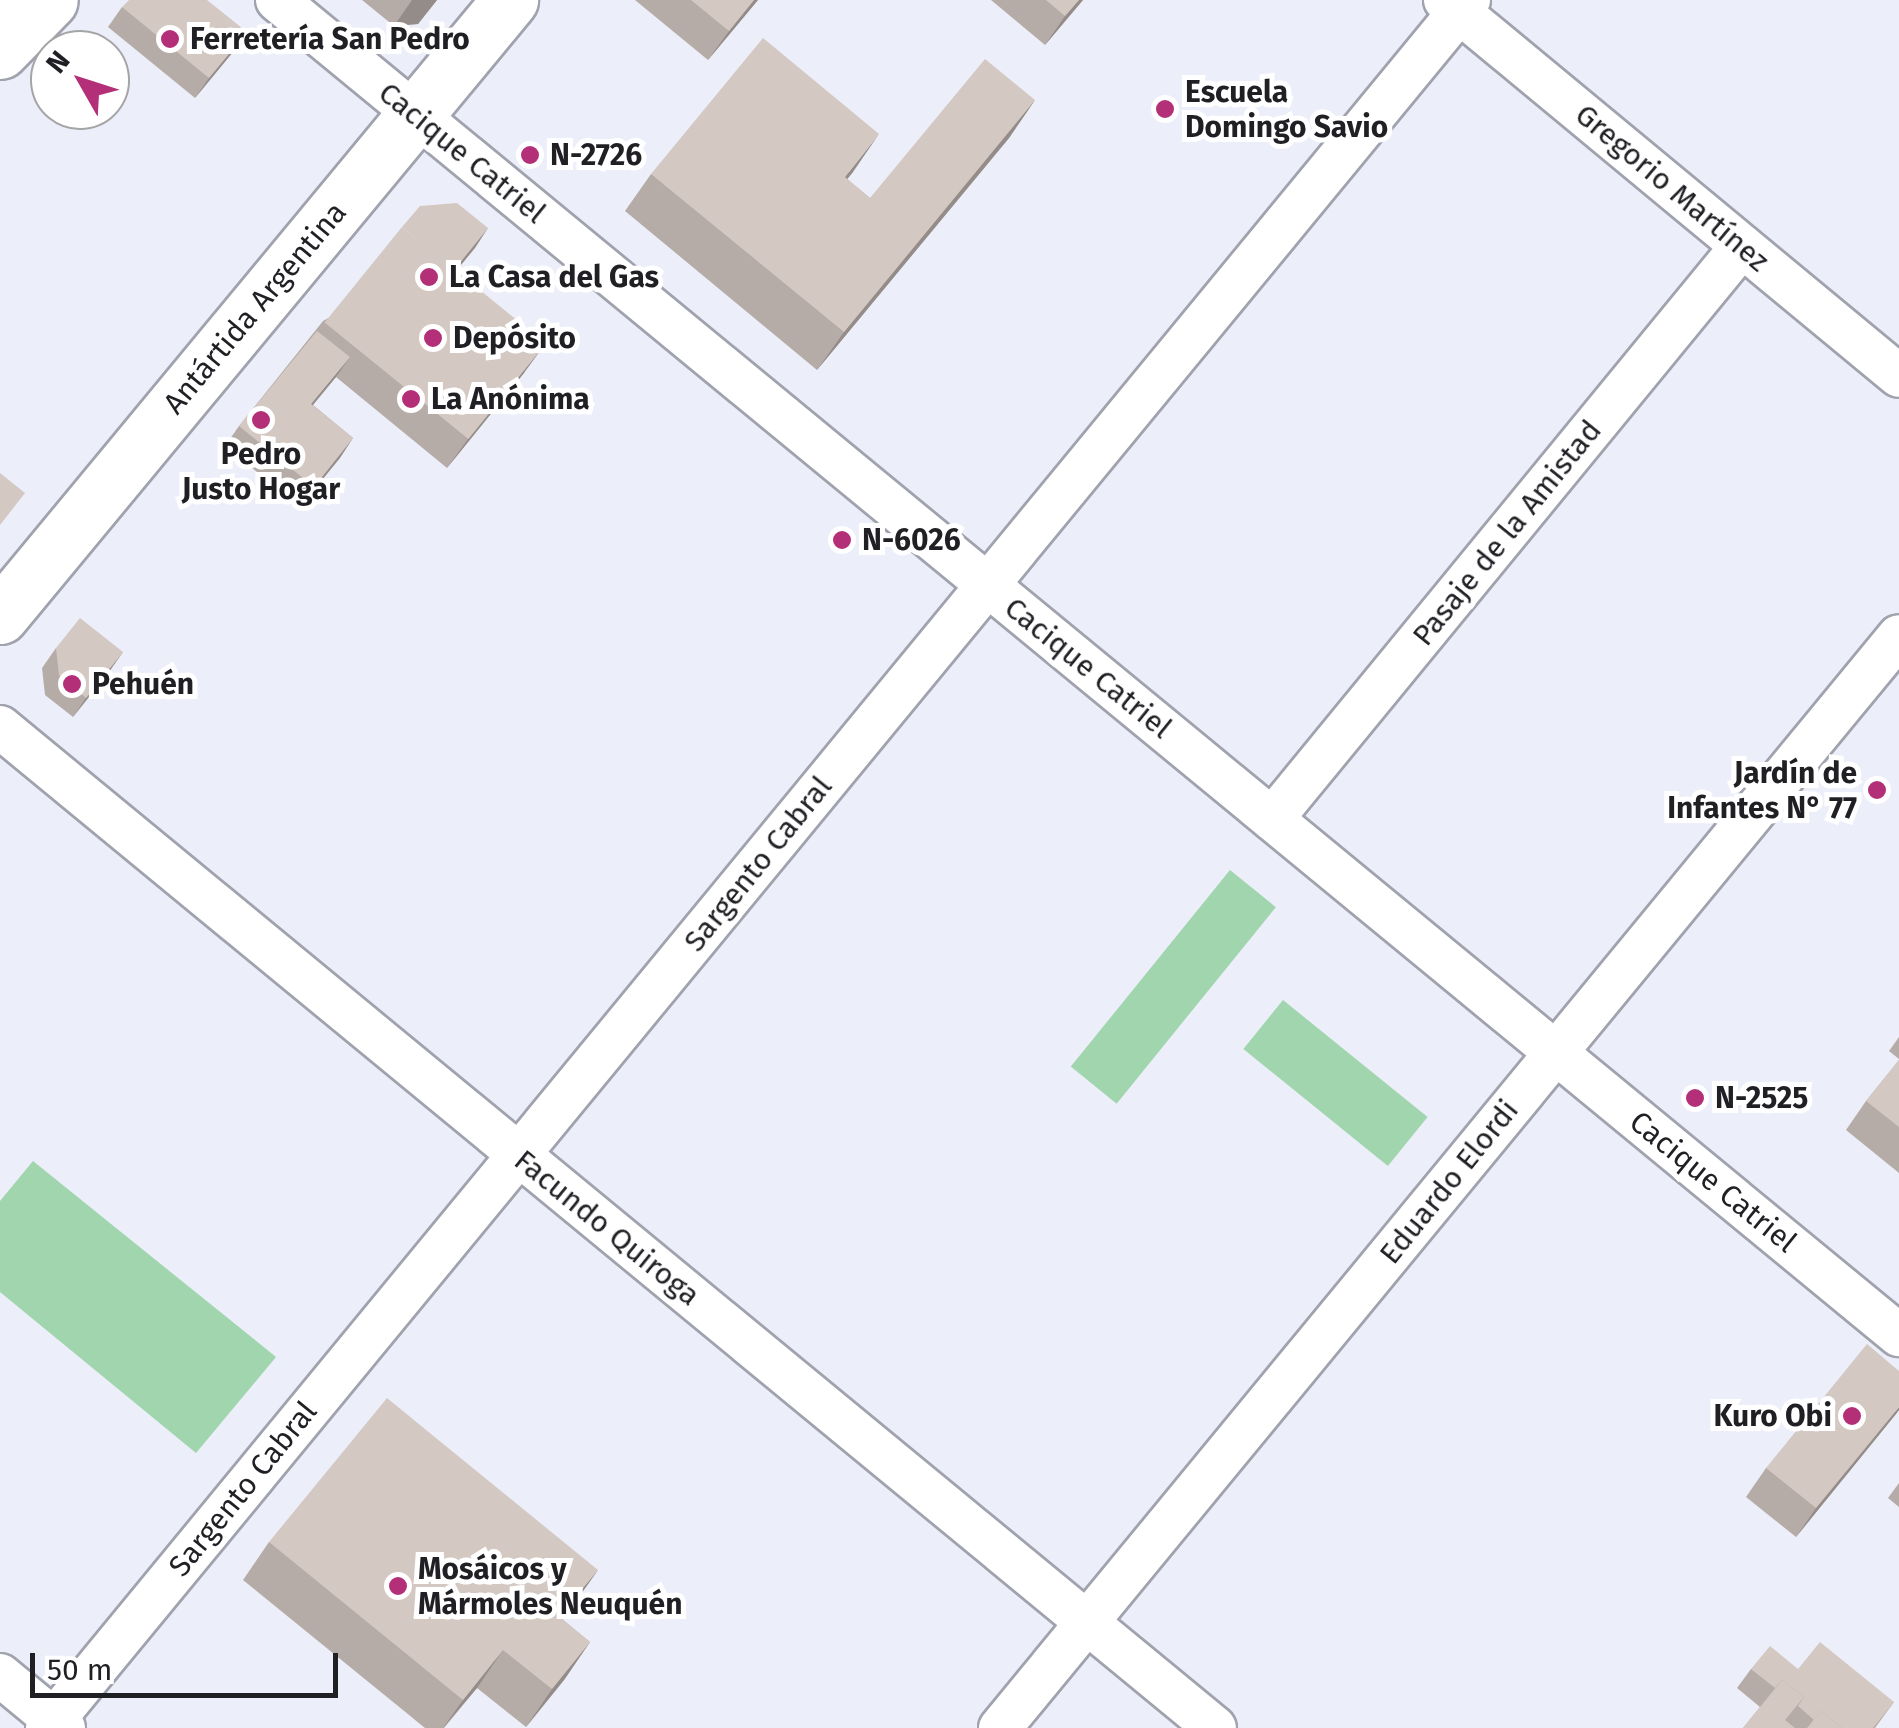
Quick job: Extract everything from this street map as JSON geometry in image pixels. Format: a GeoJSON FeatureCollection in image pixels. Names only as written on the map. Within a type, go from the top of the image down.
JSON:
{"type":"FeatureCollection","features":[{"type":"Feature","properties":{"kind":"main road"},"geometry":{"type":"LineString","coordinates":[[0,50],[50,0]]}},
{"type":"Feature","properties":{"kind":"main road","name":"Antártida Argentina"},"geometry":{"type":"LineString","coordinates":[[0,616],[510,0]]}},
{"type":"Feature","properties":{"kind":"street","name":"Cacique Catriel"},"geometry":{"type":"LineString","coordinates":[[277,0],[1899,1335]]}},
{"type":"Feature","properties":{"kind":"street","name":"Gregorio Martínez"},"geometry":{"type":"LineString","coordinates":[[1458,4],[1899,376]]}},
{"type":"Feature","properties":{"kind":"street","name":"Sargento Cabral"},"geometry":{"type":"LineString","coordinates":[[55,1725],[988,586],[1458,4]]}},
{"type":"Feature","properties":{"kind":"street","name":"Pasaje de la Amistad"},"geometry":{"type":"LineString","coordinates":[[1272,819],[1742,246]]}},
{"type":"Feature","properties":{"kind":"street","name":"Eduardo Elordi"},"geometry":{"type":"LineString","coordinates":[[1000,1728],[1899,636]]}},
{"type":"Feature","properties":{"kind":"street","name":"Facundo Quiroga"},"geometry":{"type":"LineString","coordinates":[[0,727],[1215,1728]]}},
{"type":"Feature","properties":{"kind":"street"},"geometry":{"type":"LineString","coordinates":[[0,1675],[55,1725]]}},
{"type":"Feature","properties":{"kind":"green space"},"geometry":{"type":"Polygon","coordinates":[[[1230,870],[1276,907],[1117,1104],[1071,1067],[1230,870]]]}},
{"type":"Feature","properties":{"kind":"green space"},"geometry":{"type":"Polygon","coordinates":[[[1283,1000],[1428,1117],[1388,1166],[1243,1049],[1283,1000]]]}},
{"type":"Feature","properties":{"kind":"green space"},"geometry":{"type":"Polygon","coordinates":[[[33,1161],[276,1357],[196,1453],[0,1292],[0,1201],[33,1161]]]}},
{"type":"Feature","properties":{"kind":"building"},"geometry":{"type":"Polygon","coordinates":[[[129,0],[207,0],[247,32],[209,78],[122,7],[129,0]]]}},
{"type":"Feature","properties":{"kind":"building"},"geometry":{"type":"Polygon","coordinates":[[[691,0],[754,0],[729,31],[691,0]]]}},
{"type":"Feature","properties":{"kind":"building"},"geometry":{"type":"Polygon","coordinates":[[[1046,0],[1079,0],[1065,16],[1046,0]]]}},
{"type":"Feature","properties":{"kind":"building"},"geometry":{"type":"Polygon","coordinates":[[[763,38],[879,134],[845,177],[870,198],[985,59],[1035,100],[844,332],[651,174],[763,38]]]}},
{"type":"Feature","properties":{"kind":"building"},"geometry":{"type":"Polygon","coordinates":[[[457,203],[488,228],[454,270],[402,227],[420,206],[457,203]]]}},
{"type":"Feature","properties":{"kind":"building"},"geometry":{"type":"Polygon","coordinates":[[[402,227],[546,343],[468,439],[325,323],[402,227]]]}},
{"type":"Feature","properties":{"kind":"building"},"geometry":{"type":"Polygon","coordinates":[[[317,331],[350,357],[311,404],[353,438],[314,487],[239,426],[317,331]]]}},
{"type":"Feature","properties":{"kind":"building"},"geometry":{"type":"Polygon","coordinates":[[[0,473],[25,493],[0,525],[0,473]]]}},
{"type":"Feature","properties":{"kind":"building"},"geometry":{"type":"Polygon","coordinates":[[[80,618],[123,652],[86,698],[59,675],[56,648],[80,618]]]}},
{"type":"Feature","properties":{"kind":"building"},"geometry":{"type":"Polygon","coordinates":[[[1899,1060],[1899,1127],[1866,1101],[1899,1060]]]}},
{"type":"Feature","properties":{"kind":"building"},"geometry":{"type":"Polygon","coordinates":[[[1867,1344],[1899,1371],[1899,1407],[1816,1508],[1766,1468],[1867,1344]]]}},
{"type":"Feature","properties":{"kind":"building","name":"Mosáicos y Mármoles Neuquén"},"geometry":{"type":"Polygon","coordinates":[[[387,1398],[598,1570],[559,1617],[590,1642],[552,1689],[503,1650],[463,1700],[269,1542],[387,1398]]]}},
{"type":"Feature","properties":{"kind":"building"},"geometry":{"type":"Polygon","coordinates":[[[1820,1642],[1894,1702],[1873,1728],[1842,1728],[1821,1711],[1814,1720],[1798,1706],[1804,1697],[1782,1680],[1775,1688],[1751,1669],[1770,1646],[1798,1669],[1820,1642]]]}},
{"type":"Feature","properties":{"kind":"building"},"geometry":{"type":"Polygon","coordinates":[[[1782,1680],[1804,1697],[1785,1720],[1795,1728],[1743,1728],[1782,1680]]]}},
{"type":"Feature","properties":{"kind":"building"},"geometry":{"type":"Polygon","coordinates":[[[1821,1711],[1842,1728],[1807,1728],[1821,1711]]]}},
{"type":"Feature","properties":{"kind":"place","name":"Ferretería San Pedro"},"geometry":{"type":"Point","coordinates":[170,39]}},
{"type":"Feature","properties":{"kind":"place","name":"Escuela Domingo Savio"},"geometry":{"type":"Point","coordinates":[1165,109]}},
{"type":"Feature","properties":{"kind":"place","name":"N-2726"},"geometry":{"type":"Point","coordinates":[530,155]}},
{"type":"Feature","properties":{"kind":"place","name":"La Casa del Gas"},"geometry":{"type":"Point","coordinates":[429,277]}},
{"type":"Feature","properties":{"kind":"place","name":"Depósito"},"geometry":{"type":"Point","coordinates":[433,338]}},
{"type":"Feature","properties":{"kind":"place","name":"La Anónima"},"geometry":{"type":"Point","coordinates":[411,399]}},
{"type":"Feature","properties":{"kind":"place","name":"Pedro Justo Hogar"},"geometry":{"type":"Point","coordinates":[261,420]}},
{"type":"Feature","properties":{"kind":"place","name":"N-6026"},"geometry":{"type":"Point","coordinates":[842,540]}},
{"type":"Feature","properties":{"kind":"place","name":"Pehuén"},"geometry":{"type":"Point","coordinates":[72,684]}},
{"type":"Feature","properties":{"kind":"place","name":"Jardín de Infantes N° 77"},"geometry":{"type":"Point","coordinates":[1877,790]}},
{"type":"Feature","properties":{"kind":"place","name":"N-2525"},"geometry":{"type":"Point","coordinates":[1695,1098]}},
{"type":"Feature","properties":{"kind":"place","name":"Kuro Obi"},"geometry":{"type":"Point","coordinates":[1852,1416]}},
{"type":"Feature","properties":{"kind":"place","name":"Mosáicos y Mármoles Neuquén"},"geometry":{"type":"Point","coordinates":[398,1586]}}]}
